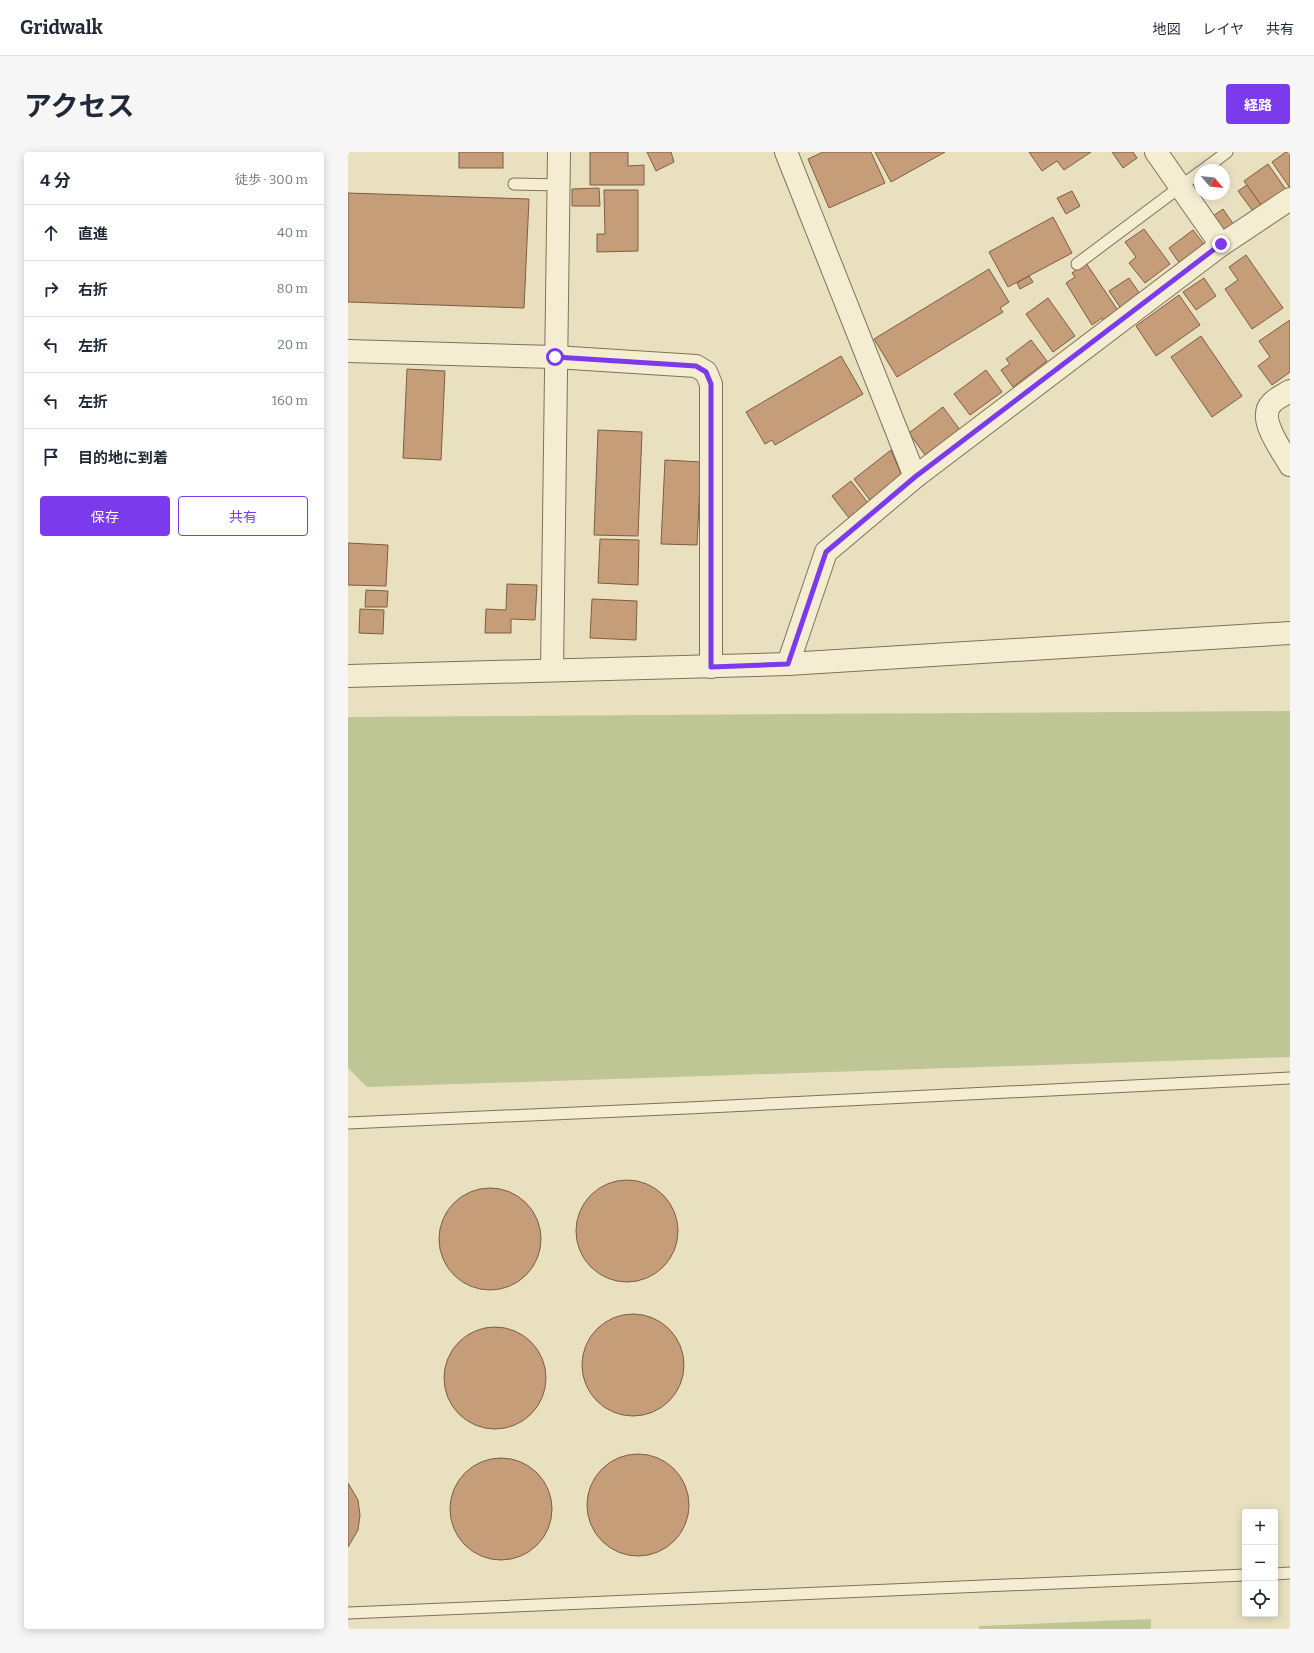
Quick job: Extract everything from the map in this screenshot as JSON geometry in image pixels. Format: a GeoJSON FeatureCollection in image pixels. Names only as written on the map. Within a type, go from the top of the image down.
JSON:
{"type":"FeatureCollection","features":[{"type":"Feature","properties":{"kind":"street"},"geometry":{"type":"LineString","coordinates":[[552,670],[555,357],[559,152]]}},
{"type":"Feature","properties":{"kind":"street"},"geometry":{"type":"LineString","coordinates":[[786,152],[915,477]]}},
{"type":"Feature","properties":{"kind":"street"},"geometry":{"type":"LineString","coordinates":[[1156,152],[1221,244]]}},
{"type":"Feature","properties":{"kind":"street"},"geometry":{"type":"LineString","coordinates":[[788,664],[826,552],[915,477],[1221,244],[1290,199]]}},
{"type":"Feature","properties":{"kind":"street"},"geometry":{"type":"LineString","coordinates":[[348,351],[555,357],[696,366],[706,372],[711,384],[711,667]]}},
{"type":"Feature","properties":{"kind":"street"},"geometry":{"type":"LineString","coordinates":[[1290,391],[1271,404],[1266,414],[1268,426],[1290,465]]}},
{"type":"Feature","properties":{"kind":"street"},"geometry":{"type":"LineString","coordinates":[[348,676],[788,664],[1290,633]]}},
{"type":"Feature","properties":{"kind":"lane"},"geometry":{"type":"LineString","coordinates":[[1211,164],[1227,152]]}},
{"type":"Feature","properties":{"kind":"lane"},"geometry":{"type":"LineString","coordinates":[[1077,264],[1194,176]]}},
{"type":"Feature","properties":{"kind":"lane"},"geometry":{"type":"LineString","coordinates":[[514,184],[559,185]]}},
{"type":"Feature","properties":{"kind":"lane"},"geometry":{"type":"LineString","coordinates":[[348,1123],[688,1108],[1290,1078]]}},
{"type":"Feature","properties":{"kind":"lane"},"geometry":{"type":"LineString","coordinates":[[1278,1574],[1290,1573]]}},
{"type":"Feature","properties":{"kind":"lane"},"geometry":{"type":"LineString","coordinates":[[348,1613],[1242,1575]]}},
{"type":"Feature","properties":{"kind":"green space"},"geometry":{"type":"Polygon","coordinates":[[[1290,711],[1290,1057],[367,1087],[348,1068],[348,717],[1290,711]]]}},
{"type":"Feature","properties":{"kind":"green space"},"geometry":{"type":"Polygon","coordinates":[[[1151,1619],[1151,1629],[979,1629],[979,1626],[1151,1619]]]}},
{"type":"Feature","properties":{"kind":"building"},"geometry":{"type":"Polygon","coordinates":[[[459,152],[503,152],[503,168],[459,168],[459,152]]]}},
{"type":"Feature","properties":{"kind":"building"},"geometry":{"type":"Polygon","coordinates":[[[590,152],[628,152],[628,166],[644,165],[644,185],[590,185],[590,152]]]}},
{"type":"Feature","properties":{"kind":"building"},"geometry":{"type":"Polygon","coordinates":[[[647,152],[671,152],[674,162],[656,171],[647,152]]]}},
{"type":"Feature","properties":{"kind":"building"},"geometry":{"type":"Polygon","coordinates":[[[823,152],[871,152],[885,183],[829,208],[808,159],[823,152]]]}},
{"type":"Feature","properties":{"kind":"building"},"geometry":{"type":"Polygon","coordinates":[[[875,152],[945,152],[891,182],[875,152]]]}},
{"type":"Feature","properties":{"kind":"building"},"geometry":{"type":"Polygon","coordinates":[[[1029,152],[1091,152],[1064,170],[1057,161],[1042,171],[1029,152]]]}},
{"type":"Feature","properties":{"kind":"building"},"geometry":{"type":"Polygon","coordinates":[[[1112,152],[1133,152],[1137,158],[1123,168],[1112,152]]]}},
{"type":"Feature","properties":{"kind":"building"},"geometry":{"type":"Polygon","coordinates":[[[1286,152],[1290,152],[1290,188],[1272,162],[1286,152]]]}},
{"type":"Feature","properties":{"kind":"building"},"geometry":{"type":"Polygon","coordinates":[[[1268,164],[1287,191],[1263,208],[1244,181],[1268,164]]]}},
{"type":"Feature","properties":{"kind":"building"},"geometry":{"type":"Polygon","coordinates":[[[1247,185],[1263,208],[1255,214],[1238,191],[1247,185]]]}},
{"type":"Feature","properties":{"kind":"building"},"geometry":{"type":"Polygon","coordinates":[[[599,188],[600,206],[572,206],[572,189],[599,188]]]}},
{"type":"Feature","properties":{"kind":"building"},"geometry":{"type":"Polygon","coordinates":[[[604,190],[638,190],[638,251],[597,252],[597,234],[605,234],[604,190]]]}},
{"type":"Feature","properties":{"kind":"building"},"geometry":{"type":"Polygon","coordinates":[[[1072,191],[1080,206],[1066,214],[1057,198],[1072,191]]]}},
{"type":"Feature","properties":{"kind":"building"},"geometry":{"type":"Polygon","coordinates":[[[348,193],[529,199],[524,308],[348,302],[348,193]]]}},
{"type":"Feature","properties":{"kind":"building"},"geometry":{"type":"Polygon","coordinates":[[[1223,209],[1236,228],[1222,238],[1209,219],[1223,209]]]}},
{"type":"Feature","properties":{"kind":"building"},"geometry":{"type":"Polygon","coordinates":[[[1053,217],[1072,253],[1008,287],[989,252],[1053,217]]]}},
{"type":"Feature","properties":{"kind":"building"},"geometry":{"type":"Polygon","coordinates":[[[1144,229],[1170,264],[1145,283],[1129,263],[1136,257],[1125,242],[1144,229]]]}},
{"type":"Feature","properties":{"kind":"building"},"geometry":{"type":"Polygon","coordinates":[[[1193,230],[1207,248],[1182,267],[1169,248],[1193,230]]]}},
{"type":"Feature","properties":{"kind":"building"},"geometry":{"type":"Polygon","coordinates":[[[1246,255],[1283,308],[1252,329],[1225,289],[1238,280],[1229,267],[1246,255]]]}},
{"type":"Feature","properties":{"kind":"building"},"geometry":{"type":"Polygon","coordinates":[[[1086,263],[1119,312],[1104,321],[1102,318],[1092,325],[1066,283],[1075,277],[1072,273],[1086,263]]]}},
{"type":"Feature","properties":{"kind":"building"},"geometry":{"type":"Polygon","coordinates":[[[989,269],[1009,302],[1000,308],[1003,312],[897,377],[874,339],[989,269]]]}},
{"type":"Feature","properties":{"kind":"building"},"geometry":{"type":"Polygon","coordinates":[[[1029,276],[1033,282],[1020,289],[1017,283],[1029,276]]]}},
{"type":"Feature","properties":{"kind":"building"},"geometry":{"type":"Polygon","coordinates":[[[1129,278],[1142,297],[1122,310],[1109,291],[1129,278]]]}},
{"type":"Feature","properties":{"kind":"building"},"geometry":{"type":"Polygon","coordinates":[[[1204,278],[1216,296],[1196,310],[1183,292],[1204,278]]]}},
{"type":"Feature","properties":{"kind":"building"},"geometry":{"type":"Polygon","coordinates":[[[1179,295],[1200,325],[1156,356],[1136,326],[1179,295]]]}},
{"type":"Feature","properties":{"kind":"building"},"geometry":{"type":"Polygon","coordinates":[[[1048,298],[1075,336],[1053,352],[1026,314],[1048,298]]]}},
{"type":"Feature","properties":{"kind":"building"},"geometry":{"type":"Polygon","coordinates":[[[1290,320],[1290,372],[1272,385],[1258,366],[1270,357],[1259,341],[1290,320]]]}},
{"type":"Feature","properties":{"kind":"building"},"geometry":{"type":"Polygon","coordinates":[[[1201,336],[1242,396],[1212,417],[1171,357],[1201,336]]]}},
{"type":"Feature","properties":{"kind":"building"},"geometry":{"type":"Polygon","coordinates":[[[1031,340],[1047,361],[1013,387],[1001,370],[1010,364],[1006,359],[1031,340]]]}},
{"type":"Feature","properties":{"kind":"building"},"geometry":{"type":"Polygon","coordinates":[[[841,356],[863,394],[775,445],[772,440],[765,444],[746,412],[841,356]]]}},
{"type":"Feature","properties":{"kind":"building"},"geometry":{"type":"Polygon","coordinates":[[[407,369],[445,371],[441,460],[403,458],[407,369]]]}},
{"type":"Feature","properties":{"kind":"building"},"geometry":{"type":"Polygon","coordinates":[[[986,370],[1002,392],[970,415],[954,394],[986,370]]]}},
{"type":"Feature","properties":{"kind":"building"},"geometry":{"type":"Polygon","coordinates":[[[943,407],[960,430],[925,455],[909,433],[943,407]]]}},
{"type":"Feature","properties":{"kind":"building"},"geometry":{"type":"Polygon","coordinates":[[[598,430],[642,432],[638,536],[594,535],[598,430]]]}},
{"type":"Feature","properties":{"kind":"building"},"geometry":{"type":"Polygon","coordinates":[[[891,450],[903,479],[872,503],[854,479],[891,450]]]}},
{"type":"Feature","properties":{"kind":"building"},"geometry":{"type":"Polygon","coordinates":[[[665,460],[701,462],[697,545],[661,544],[665,460]]]}},
{"type":"Feature","properties":{"kind":"building"},"geometry":{"type":"Polygon","coordinates":[[[851,481],[868,503],[849,518],[832,496],[851,481]]]}},
{"type":"Feature","properties":{"kind":"building"},"geometry":{"type":"Polygon","coordinates":[[[600,539],[639,540],[638,585],[598,583],[600,539]]]}},
{"type":"Feature","properties":{"kind":"building"},"geometry":{"type":"Polygon","coordinates":[[[348,543],[388,545],[386,586],[348,585],[348,543]]]}},
{"type":"Feature","properties":{"kind":"building"},"geometry":{"type":"Polygon","coordinates":[[[507,584],[537,585],[535,620],[511,619],[511,633],[485,633],[486,609],[506,610],[507,584]]]}},
{"type":"Feature","properties":{"kind":"building"},"geometry":{"type":"Polygon","coordinates":[[[366,590],[388,591],[387,607],[365,607],[366,590]]]}},
{"type":"Feature","properties":{"kind":"building"},"geometry":{"type":"Polygon","coordinates":[[[592,599],[637,601],[636,640],[590,638],[592,599]]]}},
{"type":"Feature","properties":{"kind":"building"},"geometry":{"type":"Polygon","coordinates":[[[360,609],[384,610],[383,634],[359,633],[360,609]]]}},
{"type":"Feature","properties":{"kind":"building"},"geometry":{"type":"Polygon","coordinates":[[[627,1180],[647,1184],[663,1195],[674,1211],[678,1231],[674,1251],[663,1267],[647,1278],[627,1282],[607,1278],[591,1267],[580,1251],[576,1231],[580,1211],[591,1195],[607,1184],[627,1180]]]}},
{"type":"Feature","properties":{"kind":"building"},"geometry":{"type":"Polygon","coordinates":[[[490,1188],[510,1192],[518,1196],[526,1203],[533,1211],[537,1219],[541,1239],[537,1259],[533,1267],[526,1275],[518,1282],[510,1286],[490,1290],[470,1286],[462,1282],[454,1275],[447,1267],[443,1259],[439,1239],[443,1219],[447,1211],[454,1203],[462,1196],[470,1192],[490,1188]]]}},
{"type":"Feature","properties":{"kind":"building"},"geometry":{"type":"Polygon","coordinates":[[[633,1314],[653,1318],[669,1329],[680,1345],[684,1365],[680,1385],[669,1401],[653,1412],[633,1416],[613,1412],[597,1401],[586,1385],[582,1365],[586,1345],[597,1329],[613,1318],[633,1314]]]}},
{"type":"Feature","properties":{"kind":"building"},"geometry":{"type":"Polygon","coordinates":[[[495,1327],[515,1331],[531,1342],[542,1358],[546,1378],[542,1398],[531,1414],[515,1425],[495,1429],[475,1425],[459,1414],[448,1398],[444,1378],[448,1358],[459,1342],[475,1331],[495,1327]]]}},
{"type":"Feature","properties":{"kind":"building"},"geometry":{"type":"Polygon","coordinates":[[[638,1454],[658,1458],[666,1462],[674,1469],[681,1477],[685,1485],[689,1505],[685,1525],[681,1533],[674,1541],[666,1548],[658,1552],[638,1556],[618,1552],[610,1548],[602,1541],[595,1533],[591,1525],[587,1505],[591,1485],[595,1477],[602,1469],[610,1462],[618,1458],[638,1454]]]}},
{"type":"Feature","properties":{"kind":"building"},"geometry":{"type":"Polygon","coordinates":[[[501,1458],[521,1462],[537,1473],[548,1489],[552,1509],[548,1529],[537,1545],[521,1556],[501,1560],[481,1556],[465,1545],[454,1529],[450,1509],[454,1489],[465,1473],[481,1462],[501,1458]]]}},
{"type":"Feature","properties":{"kind":"building"},"geometry":{"type":"Polygon","coordinates":[[[348,1483],[358,1500],[360,1515],[358,1530],[348,1547],[348,1483]]]}},
{"type":"Feature","properties":{"kind":"route"},"geometry":{"type":"LineString","coordinates":[[555,357],[696,366],[706,372],[711,384],[711,667],[788,664],[826,552],[915,477],[1221,244]]}}]}
